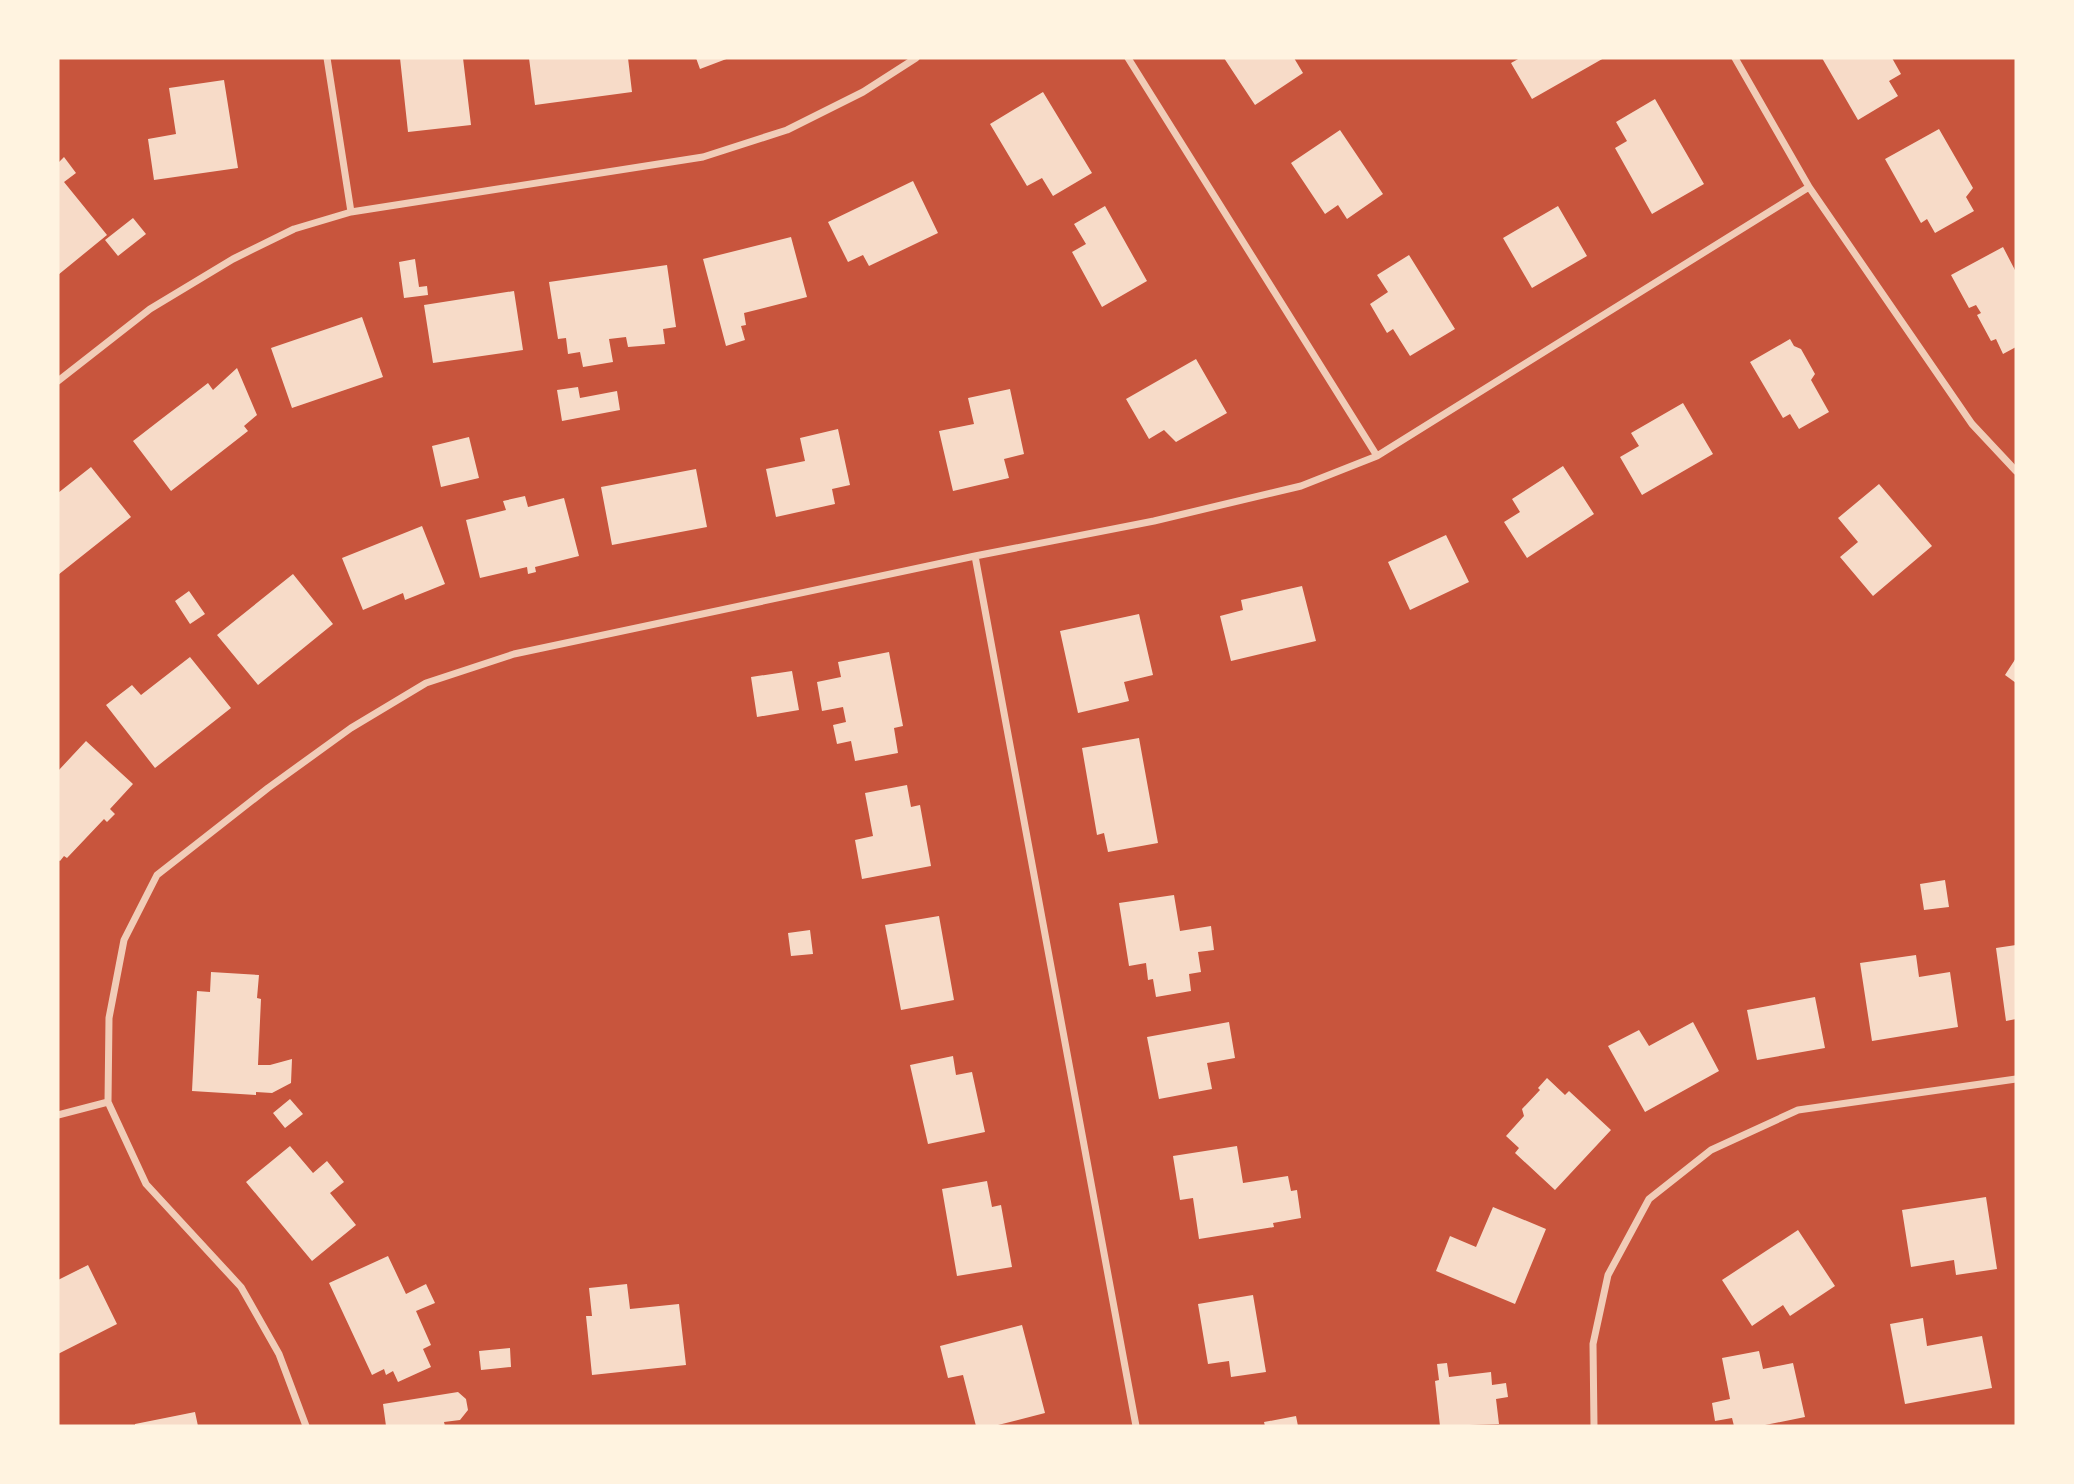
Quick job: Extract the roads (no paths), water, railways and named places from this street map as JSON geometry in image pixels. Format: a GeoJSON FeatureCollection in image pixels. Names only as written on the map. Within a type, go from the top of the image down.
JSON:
{"type":"FeatureCollection","features":[{"type":"Feature","properties":{"kind":"street"},"geometry":{"type":"LineString","coordinates":[[327,58],[351,212]]}},
{"type":"Feature","properties":{"kind":"street"},"geometry":{"type":"LineString","coordinates":[[58,381],[150,309],[233,260],[294,229],[351,212],[703,157],[787,130],[863,92],[916,58]]}},
{"type":"Feature","properties":{"kind":"street"},"geometry":{"type":"LineString","coordinates":[[1128,58],[1377,456]]}},
{"type":"Feature","properties":{"kind":"street"},"geometry":{"type":"LineString","coordinates":[[1735,58],[1809,187],[1972,424],[2016,471]]}},
{"type":"Feature","properties":{"kind":"street"},"geometry":{"type":"LineString","coordinates":[[306,1426],[279,1354],[241,1287],[146,1184],[108,1102],[108,1018],[124,940],[157,875],[268,788],[351,728],[426,683],[514,654],[975,556],[1154,521],[1301,486],[1377,456],[1809,187]]}},
{"type":"Feature","properties":{"kind":"street"},"geometry":{"type":"LineString","coordinates":[[975,556],[1136,1426]]}},
{"type":"Feature","properties":{"kind":"street"},"geometry":{"type":"LineString","coordinates":[[1594,1426],[1593,1344],[1608,1275],[1650,1199],[1711,1150],[1798,1110],[2016,1079]]}},
{"type":"Feature","properties":{"kind":"street"},"geometry":{"type":"LineString","coordinates":[[58,1115],[108,1102]]}}]}
